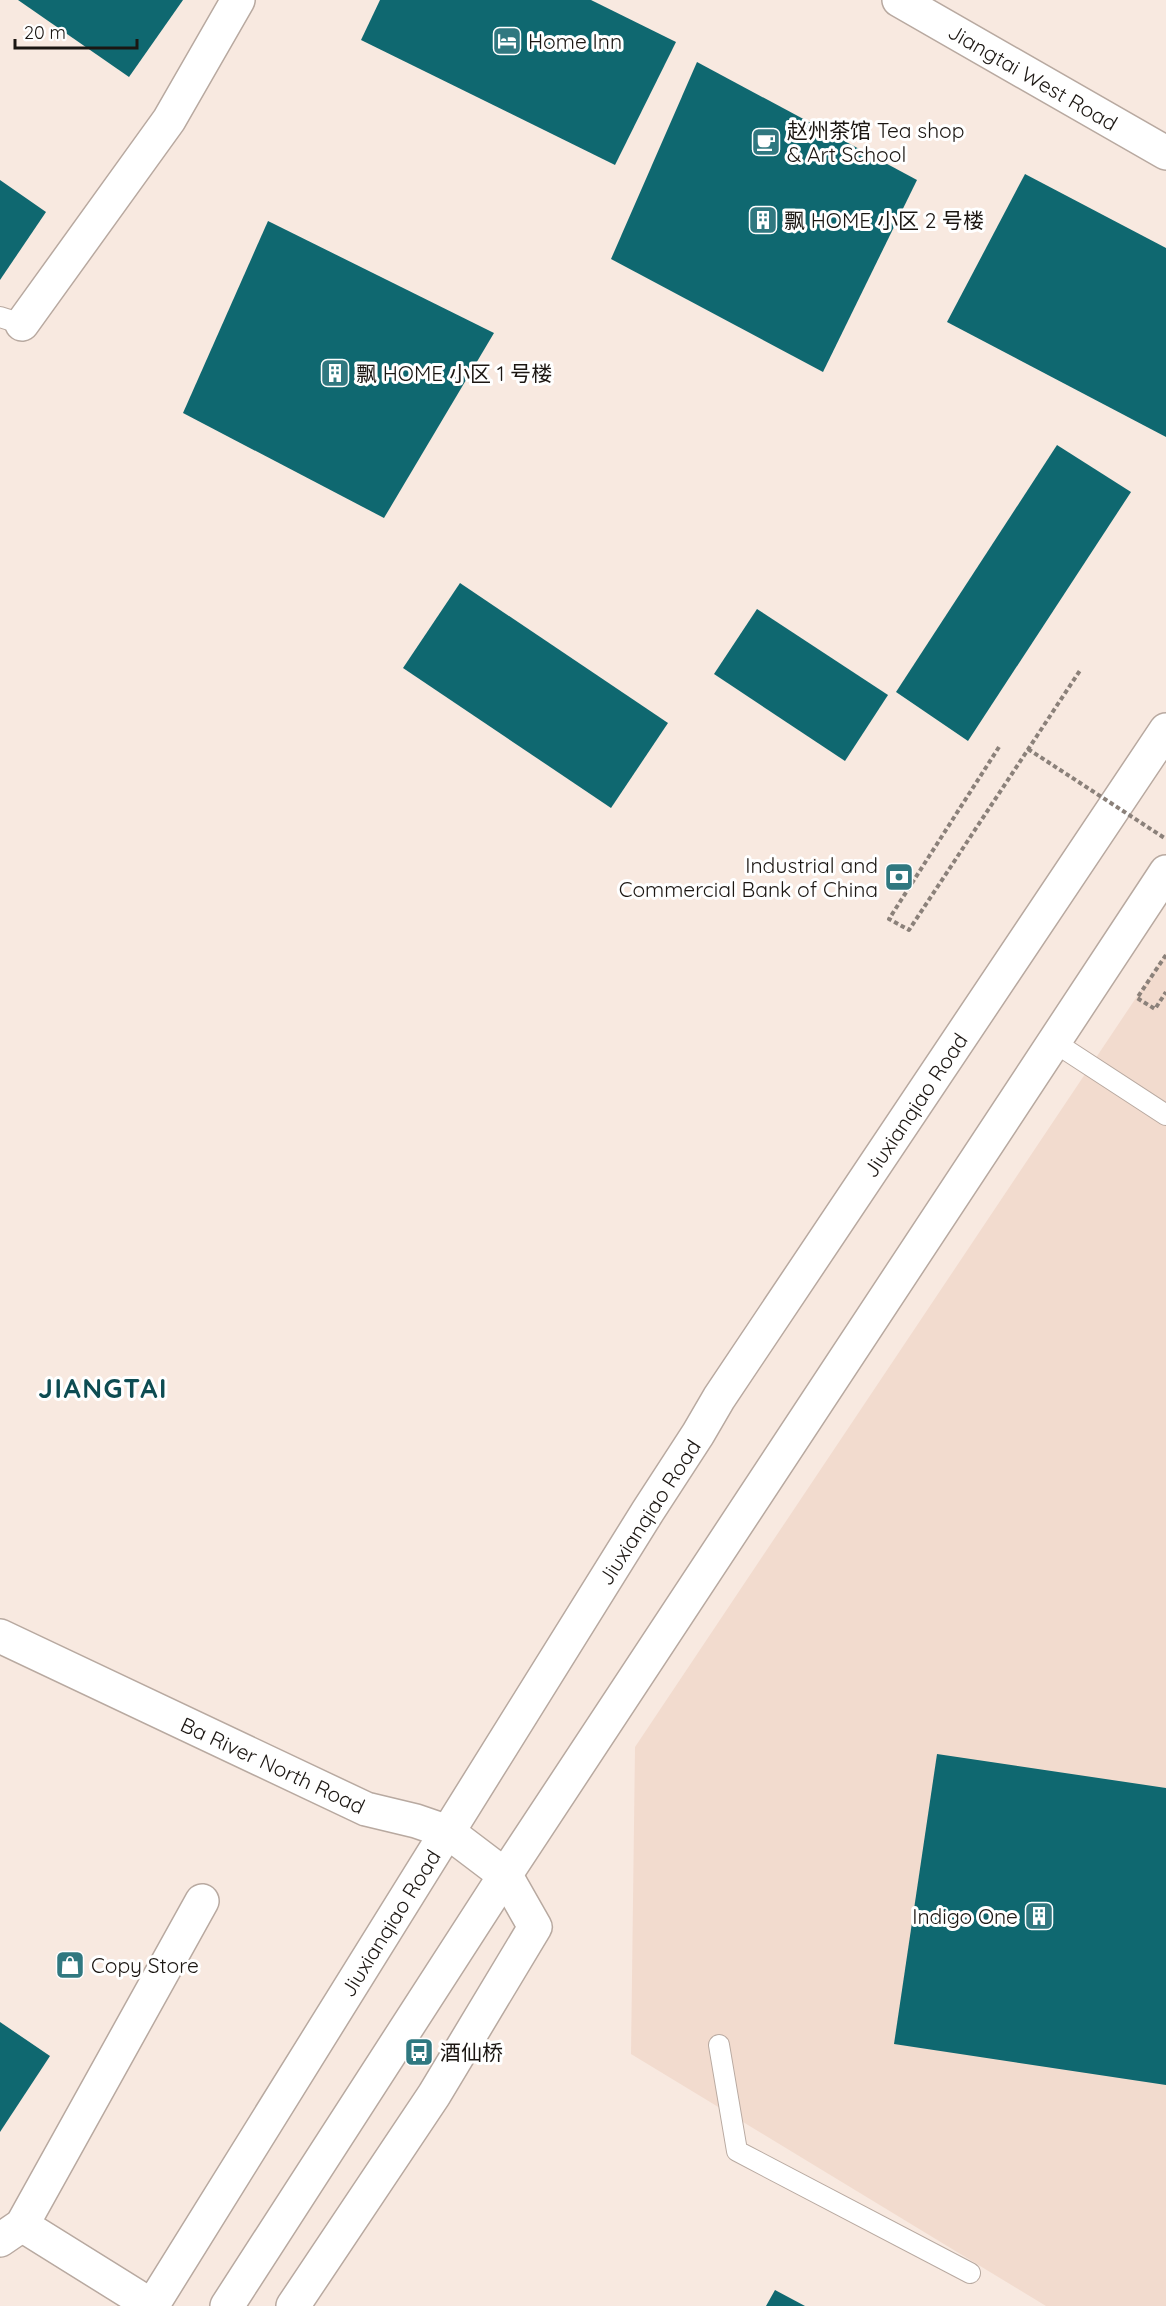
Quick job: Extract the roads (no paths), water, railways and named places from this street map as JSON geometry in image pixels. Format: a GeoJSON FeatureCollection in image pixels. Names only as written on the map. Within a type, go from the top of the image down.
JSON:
{"type":"FeatureCollection","features":[{"type":"Feature","properties":{"kind":"main road"},"geometry":{"type":"LineString","coordinates":[[11,321],[169,120],[238,0]]}},
{"type":"Feature","properties":{"kind":"main road","name":"Jiangtai West Road"},"geometry":{"type":"LineString","coordinates":[[899,0],[1166,153]]}},
{"type":"Feature","properties":{"kind":"main road","name":"Jiuxianqiao Road"},"geometry":{"type":"LineString","coordinates":[[152,2306],[719,1398],[1166,730]]}},
{"type":"Feature","properties":{"kind":"main road"},"geometry":{"type":"LineString","coordinates":[[227,2306],[506,1876],[1166,872]]}},
{"type":"Feature","properties":{"kind":"main road","name":"Ba River North Road"},"geometry":{"type":"LineString","coordinates":[[0,1636],[366,1809],[416,1821],[448,1832],[506,1876],[535,1927],[434,2095],[293,2306]]}},
{"type":"Feature","properties":{"kind":"main road"},"geometry":{"type":"LineString","coordinates":[[152,2306],[11,2232],[202,1901]]}},
{"type":"Feature","properties":{"kind":"lane"},"geometry":{"type":"LineString","coordinates":[[1054,1042],[1166,1115]]}},
{"type":"Feature","properties":{"kind":"lane"},"geometry":{"type":"LineString","coordinates":[[719,2044],[737,2151],[970,2272]]}},
{"type":"Feature","properties":{"kind":"place","name":"Home Inn"},"geometry":{"type":"Point","coordinates":[507,41]}},
{"type":"Feature","properties":{"kind":"place","name":"赵州茶馆 Tea shop & Art School"},"geometry":{"type":"Point","coordinates":[766,142]}},
{"type":"Feature","properties":{"kind":"place","name":"飘 HOME 小区 2 号楼"},"geometry":{"type":"Point","coordinates":[763,220]}},
{"type":"Feature","properties":{"kind":"place","name":"飘 HOME 小区 1 号楼"},"geometry":{"type":"Point","coordinates":[335,373]}},
{"type":"Feature","properties":{"kind":"place","name":"Industrial and Commercial Bank of China"},"geometry":{"type":"Point","coordinates":[899,877]}},
{"type":"Feature","properties":{"kind":"place","name":"Indigo One"},"geometry":{"type":"Point","coordinates":[1039,1916]}},
{"type":"Feature","properties":{"kind":"place","name":"Copy Store"},"geometry":{"type":"Point","coordinates":[70,1965]}},
{"type":"Feature","properties":{"kind":"place","name":"酒仙桥"},"geometry":{"type":"Point","coordinates":[419,2052]}},
{"type":"Feature","properties":{"kind":"district","name":"JIANGTAI"},"geometry":{"type":"Point","coordinates":[103,1388]}}]}
